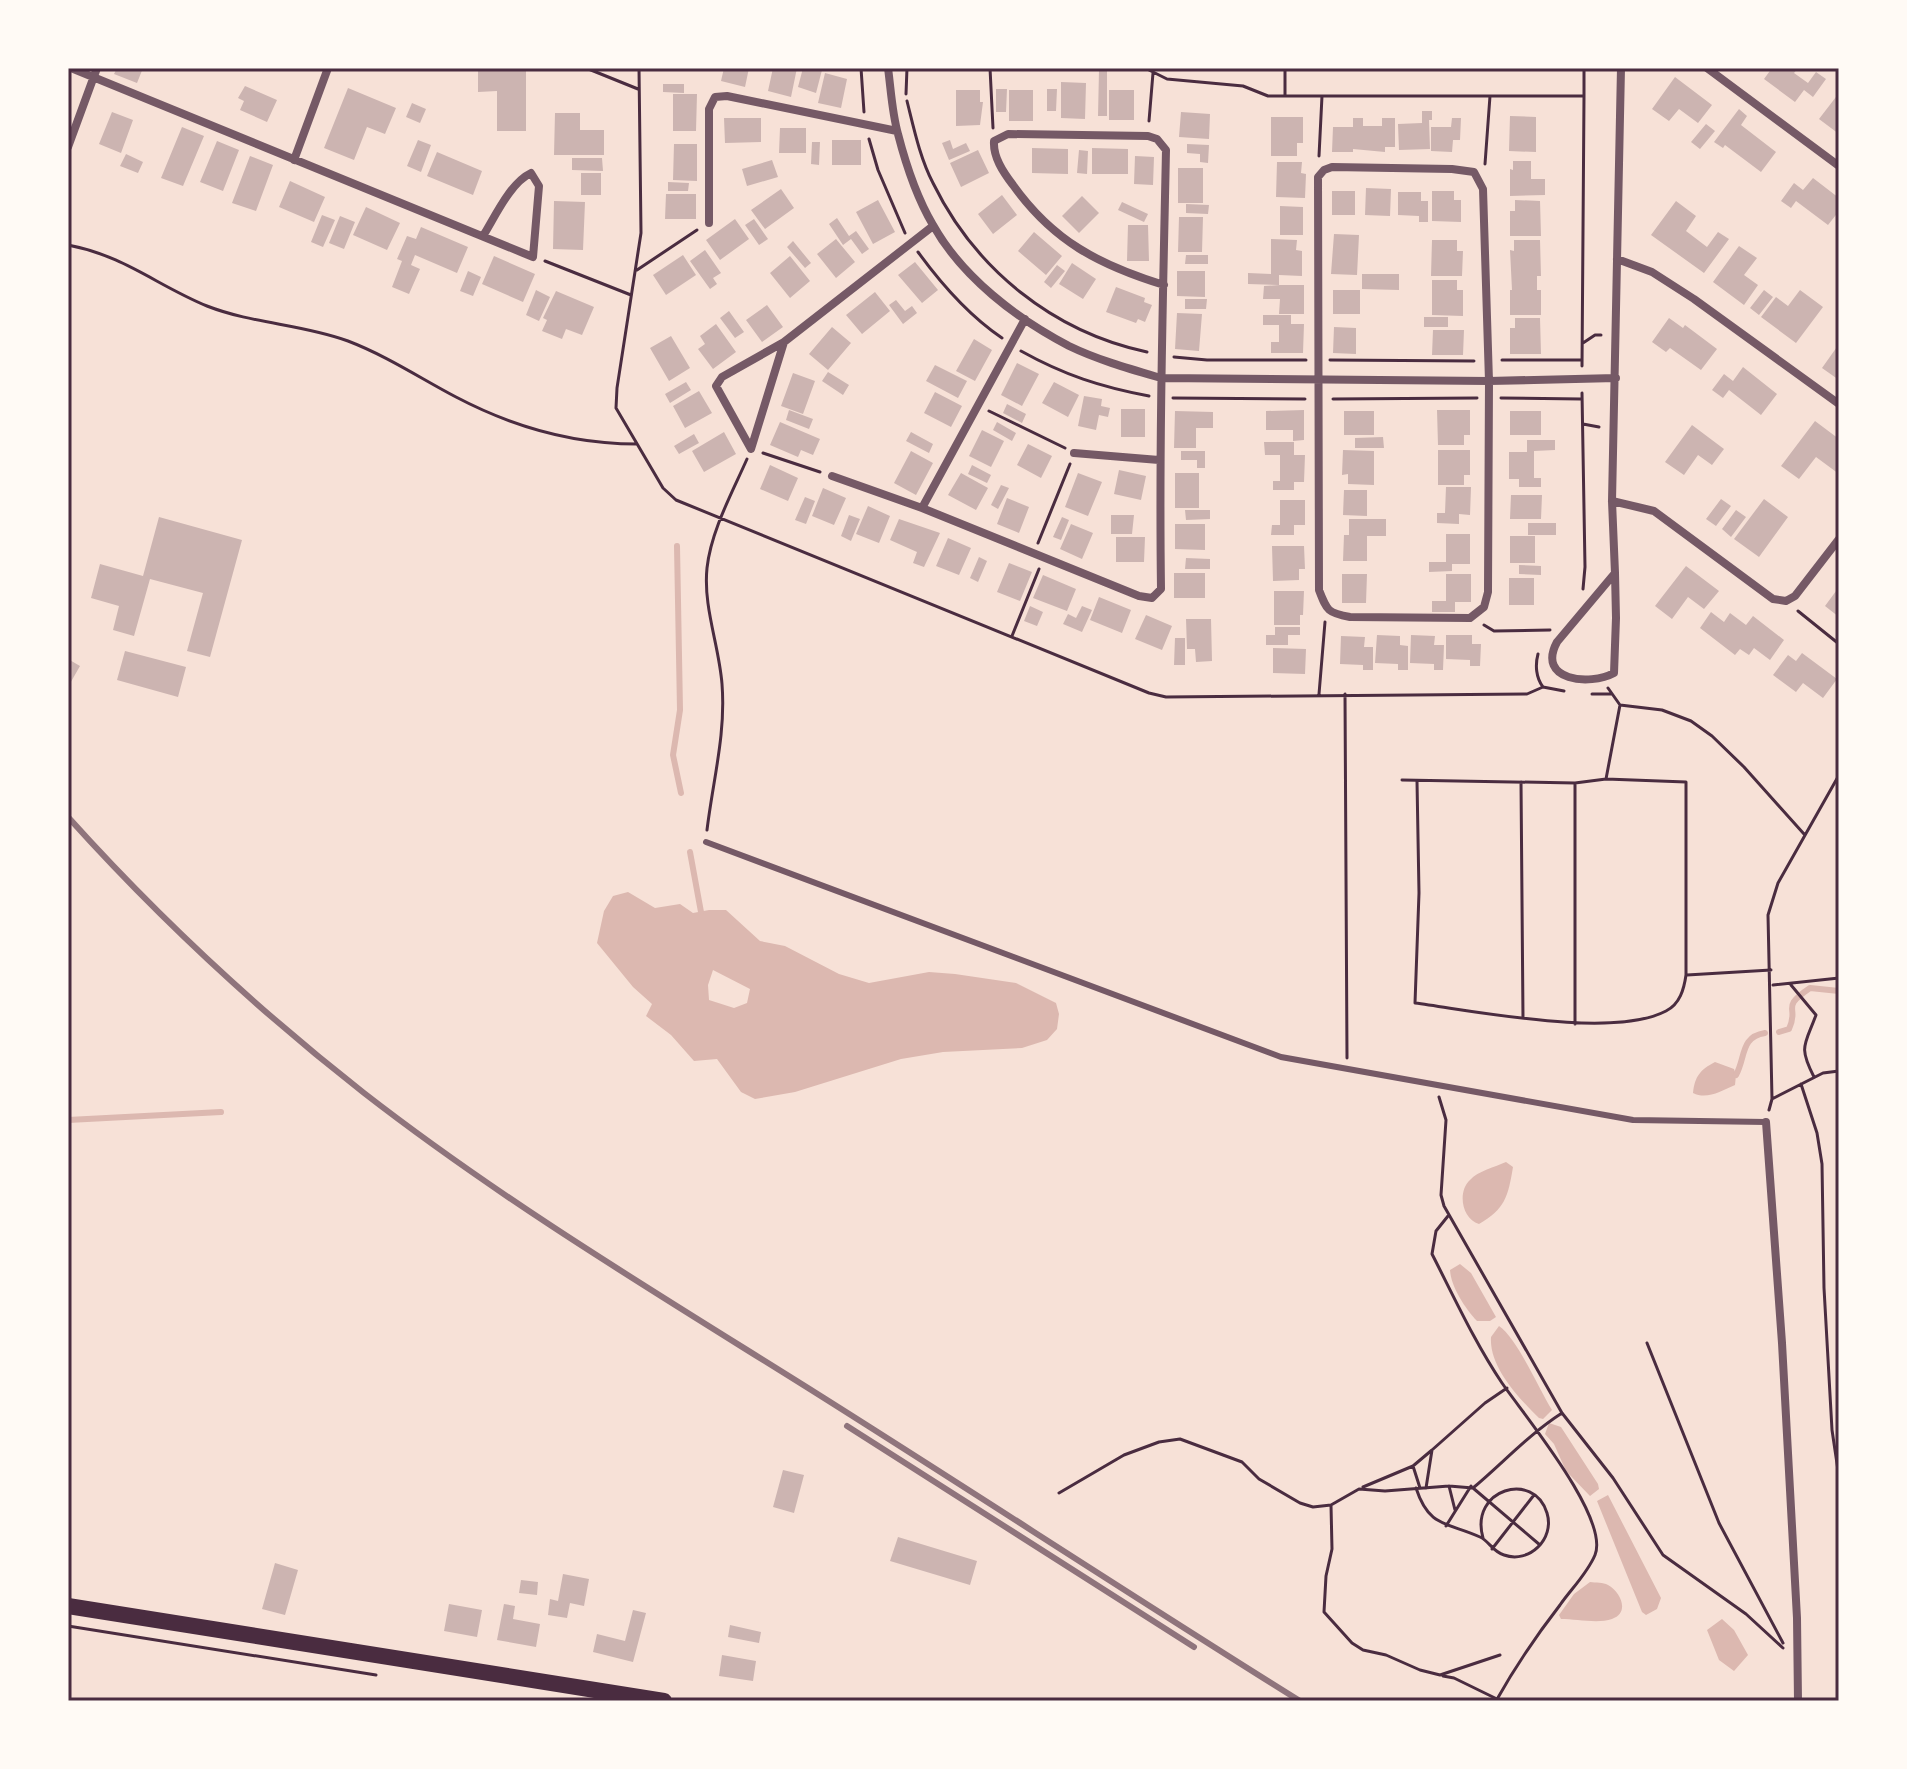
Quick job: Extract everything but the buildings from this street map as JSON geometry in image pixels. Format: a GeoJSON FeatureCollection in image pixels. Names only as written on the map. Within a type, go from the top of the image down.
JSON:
{"type":"FeatureCollection","features":[{"type":"Feature","properties":{"kind":"main road"},"geometry":{"type":"LineString","coordinates":[[68,1606],[664,1701]]}},
{"type":"Feature","properties":{"kind":"street"},"geometry":{"type":"LineString","coordinates":[[71,68],[95,72],[294,160],[533,257],[539,186],[531,173],[515,187],[483,236]]}},
{"type":"Feature","properties":{"kind":"street"},"geometry":{"type":"LineString","coordinates":[[294,160],[328,68]]}},
{"type":"Feature","properties":{"kind":"street"},"geometry":{"type":"LineString","coordinates":[[888,68],[897,131],[912,179],[933,226],[959,260],[992,294],[1069,346],[1112,364],[1161,378],[1489,381],[1616,378]]}},
{"type":"Feature","properties":{"kind":"street"},"geometry":{"type":"LineString","coordinates":[[1615,573],[1557,642],[1551,653],[1557,672],[1567,676],[1602,679],[1614,673],[1616,618],[1615,573],[1612,501],[1621,68]]}},
{"type":"Feature","properties":{"kind":"street"},"geometry":{"type":"LineString","coordinates":[[1707,68],[1839,166]]}},
{"type":"Feature","properties":{"kind":"street"},"geometry":{"type":"LineString","coordinates":[[68,147],[95,72]]}},
{"type":"Feature","properties":{"kind":"street"},"geometry":{"type":"LineString","coordinates":[[709,223],[709,109],[715,97],[727,96],[897,131]]}},
{"type":"Feature","properties":{"kind":"street"},"geometry":{"type":"LineString","coordinates":[[832,476],[922,508],[1139,596],[1152,598],[1161,589],[1160,355],[1164,285],[1166,150],[1157,139],[1148,136],[1008,134],[994,141],[994,150],[1003,172],[1045,224],[1084,254],[1123,273],[1164,285]]}},
{"type":"Feature","properties":{"kind":"street"},"geometry":{"type":"LineString","coordinates":[[1332,167],[1452,169],[1474,172],[1483,189],[1489,361],[1488,592],[1484,607],[1470,618],[1350,617],[1334,614],[1326,608],[1319,590],[1318,177],[1332,167]]}},
{"type":"Feature","properties":{"kind":"street"},"geometry":{"type":"LineString","coordinates":[[751,449],[716,386],[722,377],[784,342],[933,226]]}},
{"type":"Feature","properties":{"kind":"street"},"geometry":{"type":"LineString","coordinates":[[1617,259],[1652,272],[1694,299],[1839,404]]}},
{"type":"Feature","properties":{"kind":"street"},"geometry":{"type":"LineString","coordinates":[[922,508],[1025,319]]}},
{"type":"Feature","properties":{"kind":"street"},"geometry":{"type":"LineString","coordinates":[[751,449],[784,342]]}},
{"type":"Feature","properties":{"kind":"street"},"geometry":{"type":"LineString","coordinates":[[1074,453],[1159,460]]}},
{"type":"Feature","properties":{"kind":"street"},"geometry":{"type":"LineString","coordinates":[[1612,501],[1654,511],[1773,599],[1786,601],[1795,596],[1839,539]]}},
{"type":"Feature","properties":{"kind":"street"},"geometry":{"type":"LineString","coordinates":[[1766,1122],[1796,1588],[1798,1701]]}},
{"type":"Feature","properties":{"kind":"lane"},"geometry":{"type":"LineString","coordinates":[[706,842],[1281,1057],[1633,1120],[1766,1122]]}},
{"type":"Feature","properties":{"kind":"path"},"geometry":{"type":"LineString","coordinates":[[586,68],[638,89]]}},
{"type":"Feature","properties":{"kind":"path"},"geometry":{"type":"LineString","coordinates":[[639,68],[641,233],[616,408],[663,488],[676,500],[1149,693],[1166,697],[1527,694],[1543,687]]}},
{"type":"Feature","properties":{"kind":"path"},"geometry":{"type":"LineString","coordinates":[[907,68],[906,97],[918,145],[932,182],[958,226],[988,264],[1052,315],[1127,348],[1207,360],[1582,360]]}},
{"type":"Feature","properties":{"kind":"path"},"geometry":{"type":"LineString","coordinates":[[990,68],[994,141]]}},
{"type":"Feature","properties":{"kind":"path"},"geometry":{"type":"LineString","coordinates":[[1285,68],[1285,96]]}},
{"type":"Feature","properties":{"kind":"path"},"geometry":{"type":"LineString","coordinates":[[1584,68],[1584,96]]}},
{"type":"Feature","properties":{"kind":"path"},"geometry":{"type":"LineString","coordinates":[[1148,136],[1153,73]]}},
{"type":"Feature","properties":{"kind":"path"},"geometry":{"type":"LineString","coordinates":[[1318,177],[1322,96]]}},
{"type":"Feature","properties":{"kind":"path"},"geometry":{"type":"LineString","coordinates":[[1483,189],[1490,96]]}},
{"type":"Feature","properties":{"kind":"path"},"geometry":{"type":"LineString","coordinates":[[637,270],[709,223]]}},
{"type":"Feature","properties":{"kind":"path"},"geometry":{"type":"LineString","coordinates":[[68,245],[115,258],[191,299],[227,313],[324,334],[362,347],[505,421],[570,439],[637,444]]}},
{"type":"Feature","properties":{"kind":"path"},"geometry":{"type":"LineString","coordinates":[[533,257],[631,295]]}},
{"type":"Feature","properties":{"kind":"path"},"geometry":{"type":"LineString","coordinates":[[1582,344],[1595,335],[1617,334]]}},
{"type":"Feature","properties":{"kind":"path"},"geometry":{"type":"LineString","coordinates":[[978,406],[1074,453],[1012,636]]}},
{"type":"Feature","properties":{"kind":"path"},"geometry":{"type":"LineString","coordinates":[[706,842],[722,739],[722,682],[711,619],[707,568],[721,520],[751,449],[832,476]]}},
{"type":"Feature","properties":{"kind":"path"},"geometry":{"type":"LineString","coordinates":[[1786,601],[1839,644]]}},
{"type":"Feature","properties":{"kind":"path"},"geometry":{"type":"LineString","coordinates":[[1319,694],[1326,608]]}},
{"type":"Feature","properties":{"kind":"path"},"geometry":{"type":"LineString","coordinates":[[1470,618],[1494,631],[1552,630]]}},
{"type":"Feature","properties":{"kind":"path"},"geometry":{"type":"LineString","coordinates":[[1602,679],[1620,705],[1606,779]]}},
{"type":"Feature","properties":{"kind":"path"},"geometry":{"type":"LineString","coordinates":[[1345,694],[1347,1069]]}},
{"type":"Feature","properties":{"kind":"path"},"geometry":{"type":"LineString","coordinates":[[1620,705],[1662,710],[1691,721],[1728,752],[1804,834]]}},
{"type":"Feature","properties":{"kind":"path"},"geometry":{"type":"LineString","coordinates":[[1766,1122],[1772,1099],[1768,915],[1778,883],[1839,775]]}},
{"type":"Feature","properties":{"kind":"path"},"geometry":{"type":"LineString","coordinates":[[1402,780],[1575,783],[1606,779],[1686,782],[1686,975],[1683,994],[1667,1011],[1633,1020],[1575,1024],[1415,1003],[1419,893],[1417,781]]}},
{"type":"Feature","properties":{"kind":"path"},"geometry":{"type":"LineString","coordinates":[[1521,780],[1523,1018]]}},
{"type":"Feature","properties":{"kind":"path"},"geometry":{"type":"LineString","coordinates":[[1575,783],[1575,1024]]}},
{"type":"Feature","properties":{"kind":"path"},"geometry":{"type":"LineString","coordinates":[[1686,975],[1771,970]]}},
{"type":"Feature","properties":{"kind":"path"},"geometry":{"type":"LineString","coordinates":[[1791,985],[1839,978]]}},
{"type":"Feature","properties":{"kind":"path"},"geometry":{"type":"LineString","coordinates":[[1771,986],[1791,985],[1816,1015],[1804,1039],[1805,1055],[1814,1077]]}},
{"type":"Feature","properties":{"kind":"path"},"geometry":{"type":"LineString","coordinates":[[1772,1099],[1823,1073],[1839,1071]]}},
{"type":"Feature","properties":{"kind":"path"},"geometry":{"type":"LineString","coordinates":[[1801,1084],[1817,1133],[1822,1164],[1824,1288],[1839,1477]]}},
{"type":"Feature","properties":{"kind":"path"},"geometry":{"type":"LineString","coordinates":[[1430,1085],[1441,1099],[1446,1120],[1441,1195],[1448,1216],[1562,1413],[1613,1478],[1663,1555],[1746,1614],[1772,1636],[1796,1664]]}},
{"type":"Feature","properties":{"kind":"path"},"geometry":{"type":"LineString","coordinates":[[1331,1505],[1332,1549],[1326,1576],[1324,1612],[1352,1643],[1363,1650],[1454,1678],[1497,1700],[1520,1657],[1545,1627],[1596,1553],[1597,1533],[1588,1513],[1566,1474],[1507,1388],[1432,1254],[1436,1231],[1448,1216]]}},
{"type":"Feature","properties":{"kind":"path"},"geometry":{"type":"LineString","coordinates":[[1647,1343],[1719,1523],[1770,1622],[1796,1664]]}},
{"type":"Feature","properties":{"kind":"path"},"geometry":{"type":"LineString","coordinates":[[1059,1493],[1124,1455],[1159,1442],[1180,1439],[1242,1462],[1259,1479],[1300,1503],[1313,1507],[1331,1505],[1359,1489],[1413,1466],[1485,1403],[1507,1388]]}},
{"type":"Feature","properties":{"kind":"path"},"geometry":{"type":"LineString","coordinates":[[1446,1526],[1472,1487],[1494,1470],[1523,1440],[1562,1413]]}},
{"type":"Feature","properties":{"kind":"path"},"geometry":{"type":"LineString","coordinates":[[1835,1451],[1839,1446]]}},
{"type":"Feature","properties":{"kind":"path"},"geometry":{"type":"LineString","coordinates":[[1426,1488],[1432,1450]]}},
{"type":"Feature","properties":{"kind":"path"},"geometry":{"type":"LineString","coordinates":[[1413,1466],[1421,1503],[1431,1518],[1483,1538],[1502,1555],[1520,1557],[1540,1545],[1548,1522],[1543,1505],[1534,1495],[1523,1490],[1508,1490],[1488,1501],[1481,1517],[1483,1538]]}},
{"type":"Feature","properties":{"kind":"path"},"geometry":{"type":"LineString","coordinates":[[1449,1486],[1455,1511]]}},
{"type":"Feature","properties":{"kind":"path"},"geometry":{"type":"LineString","coordinates":[[1359,1489],[1385,1491],[1472,1487],[1540,1545]]}},
{"type":"Feature","properties":{"kind":"path"},"geometry":{"type":"LineString","coordinates":[[1492,1549],[1534,1495]]}},
{"type":"Feature","properties":{"kind":"path"},"geometry":{"type":"LineString","coordinates":[[68,1626],[388,1676]]}},
{"type":"Feature","properties":{"kind":"path"},"geometry":{"type":"LineString","coordinates":[[1440,1675],[1500,1655]]}},
{"type":"Feature","properties":{"kind":"shaded area"},"geometry":{"type":"Polygon","coordinates":[[[628,892],[655,908],[680,904],[693,913],[726,910],[760,941],[785,946],[839,974],[869,983],[929,972],[1016,983],[1056,1003],[1059,1014],[1057,1029],[1047,1040],[1022,1048],[943,1052],[901,1059],[795,1092],[755,1099],[741,1092],[717,1059],[694,1061],[671,1035],[646,1016],[652,1004],[633,987],[597,943],[604,911],[613,896],[628,892]],[[713,970],[708,985],[709,1000],[734,1008],[747,1003],[750,989],[713,970]]]}},
{"type":"Feature","properties":{"kind":"shaded area"},"geometry":{"type":"Polygon","coordinates":[[[1715,1062],[1734,1069],[1735,1085],[1709,1095],[1693,1093],[1699,1074],[1715,1062]]]}},
{"type":"Feature","properties":{"kind":"shaded area"},"geometry":{"type":"Polygon","coordinates":[[[1506,1162],[1513,1167],[1504,1201],[1495,1213],[1479,1224],[1469,1217],[1463,1205],[1466,1185],[1477,1174],[1506,1162]]]}},
{"type":"Feature","properties":{"kind":"shaded area"},"geometry":{"type":"Polygon","coordinates":[[[1460,1264],[1471,1273],[1496,1317],[1490,1321],[1477,1321],[1459,1297],[1450,1270],[1460,1264]]]}},
{"type":"Feature","properties":{"kind":"shaded area"},"geometry":{"type":"Polygon","coordinates":[[[1499,1326],[1520,1352],[1552,1410],[1543,1419],[1523,1401],[1500,1371],[1491,1337],[1499,1326]]]}},
{"type":"Feature","properties":{"kind":"shaded area"},"geometry":{"type":"Polygon","coordinates":[[[1549,1423],[1561,1427],[1598,1484],[1599,1489],[1590,1496],[1566,1471],[1554,1444],[1545,1434],[1549,1423]]]}},
{"type":"Feature","properties":{"kind":"shaded area"},"geometry":{"type":"Polygon","coordinates":[[[1608,1495],[1661,1598],[1657,1609],[1646,1615],[1642,1612],[1597,1501],[1608,1495]]]}},
{"type":"Feature","properties":{"kind":"shaded area"},"geometry":{"type":"Polygon","coordinates":[[[1590,1582],[1604,1583],[1613,1588],[1622,1602],[1618,1616],[1594,1621],[1561,1619],[1559,1615],[1574,1594],[1590,1582]]]}},
{"type":"Feature","properties":{"kind":"shaded area"},"geometry":{"type":"Polygon","coordinates":[[[1722,1619],[1734,1630],[1748,1655],[1734,1671],[1719,1660],[1707,1630],[1722,1619]]]}},
{"type":"Feature","properties":{"kind":"waterway"},"geometry":{"type":"LineString","coordinates":[[677,546],[680,710],[673,755],[681,793]]}},
{"type":"Feature","properties":{"kind":"waterway"},"geometry":{"type":"LineString","coordinates":[[690,852],[701,912]]}},
{"type":"Feature","properties":{"kind":"waterway"},"geometry":{"type":"LineString","coordinates":[[1779,1032],[1789,1029],[1795,1000],[1810,988],[1839,991]]}},
{"type":"Feature","properties":{"kind":"waterway"},"geometry":{"type":"LineString","coordinates":[[1736,1075],[1747,1043],[1765,1033]]}},
{"type":"Feature","properties":{"kind":"waterway"},"geometry":{"type":"LineString","coordinates":[[68,1120],[221,1112]]}},
{"type":"Feature","properties":{"kind":"railway"},"geometry":{"type":"LineString","coordinates":[[68,817],[137,891],[247,996],[418,1134],[586,1249],[1300,1701]]}},
{"type":"Feature","properties":{"kind":"railway"},"geometry":{"type":"LineString","coordinates":[[847,1426],[1194,1647]]}}]}
